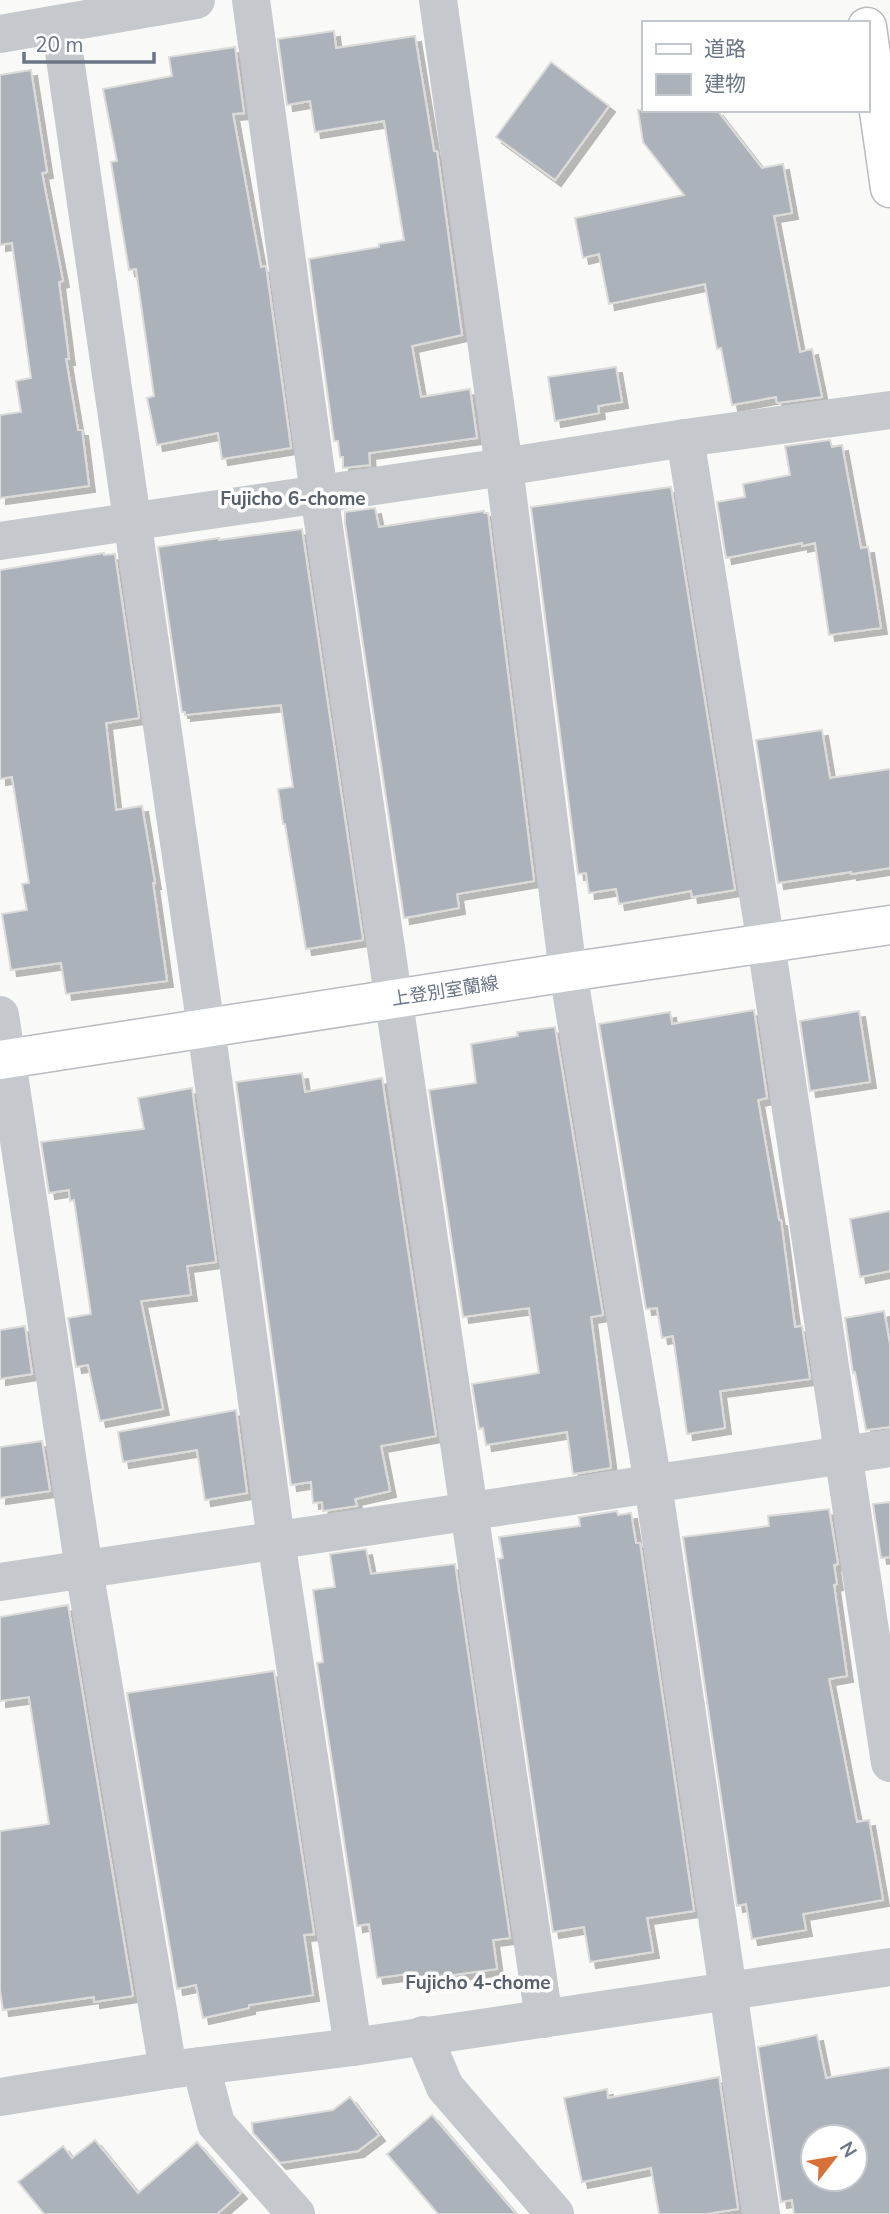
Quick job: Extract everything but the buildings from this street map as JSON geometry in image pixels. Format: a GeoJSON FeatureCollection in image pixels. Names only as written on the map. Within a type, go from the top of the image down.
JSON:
{"type":"FeatureCollection","features":[{"type":"Feature","properties":{"kind":"main road"},"geometry":{"type":"LineString","coordinates":[[863,0],[866,21]]}},
{"type":"Feature","properties":{"kind":"main road"},"geometry":{"type":"LineString","coordinates":[[869,39],[890,188]]}},
{"type":"Feature","properties":{"kind":"main road","name":"上登別室蘭線"},"geometry":{"type":"LineString","coordinates":[[3,1059],[890,925]]}},
{"type":"Feature","properties":{"kind":"street"},"geometry":{"type":"LineString","coordinates":[[0,34],[196,0]]}},
{"type":"Feature","properties":{"kind":"street"},"geometry":{"type":"LineString","coordinates":[[251,0],[319,494],[544,2019]]}},
{"type":"Feature","properties":{"kind":"street"},"geometry":{"type":"LineString","coordinates":[[438,0],[504,467],[568,972],[653,1483],[761,2214]]}},
{"type":"Feature","properties":{"kind":"street"},"geometry":{"type":"LineString","coordinates":[[60,24],[206,1028],[276,1540],[352,2047]]}},
{"type":"Feature","properties":{"kind":"street"},"geometry":{"type":"LineString","coordinates":[[0,541],[685,438],[890,410]]}},
{"type":"Feature","properties":{"kind":"street"},"geometry":{"type":"LineString","coordinates":[[685,438],[766,944],[890,1763]]}},
{"type":"Feature","properties":{"kind":"street"},"geometry":{"type":"LineString","coordinates":[[0,1015],[3,1059],[84,1569],[185,2068],[216,2124],[296,2214]]}},
{"type":"Feature","properties":{"kind":"street"},"geometry":{"type":"LineString","coordinates":[[0,1582],[890,1448]]}},
{"type":"Feature","properties":{"kind":"street"},"geometry":{"type":"LineString","coordinates":[[0,2096],[890,1967]]}},
{"type":"Feature","properties":{"kind":"street"},"geometry":{"type":"LineString","coordinates":[[423,2035],[444,2087],[555,2214]]}},
{"type":"Feature","properties":{"kind":"district","name":"Fujicho 6-chome"},"geometry":{"type":"Point","coordinates":[293,498]}},
{"type":"Feature","properties":{"kind":"district","name":"Fujicho 4-chome"},"geometry":{"type":"Point","coordinates":[478,1982]}}]}
